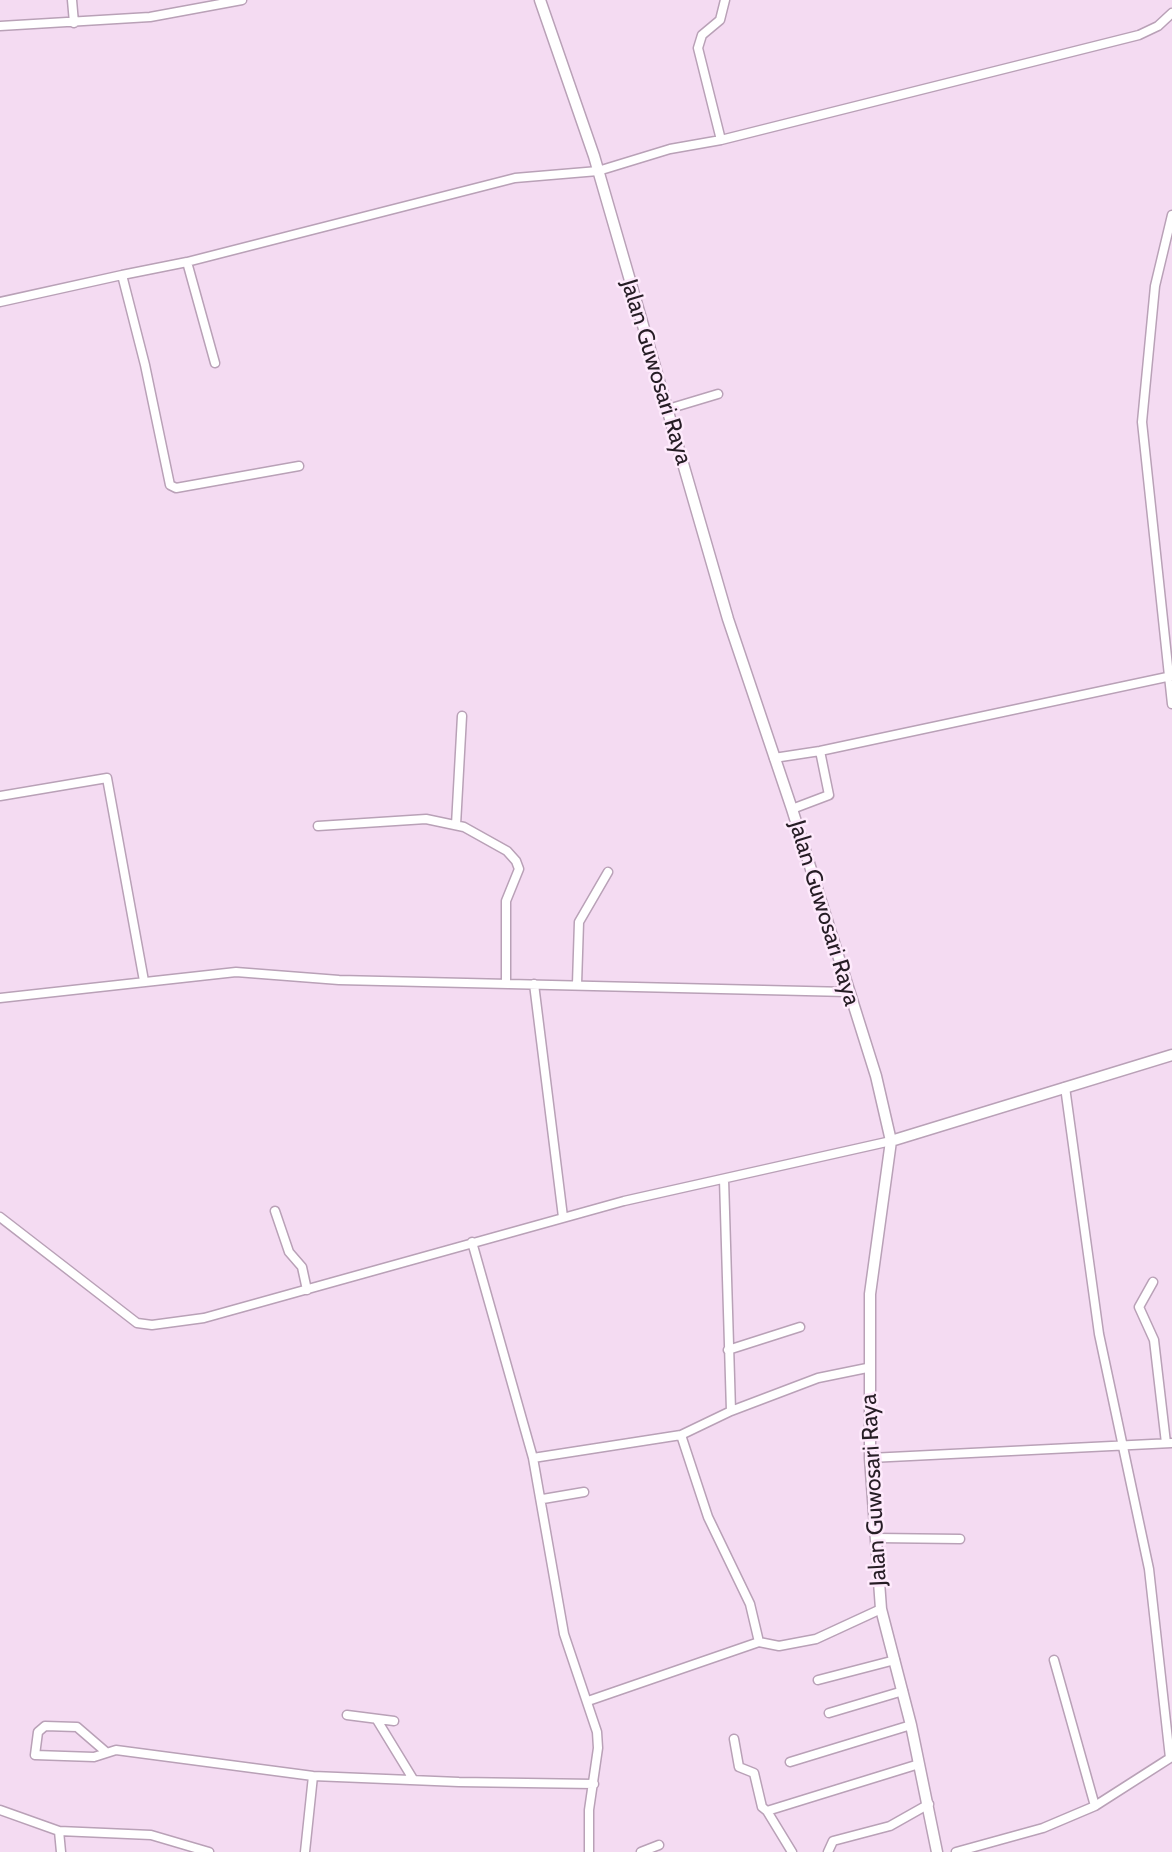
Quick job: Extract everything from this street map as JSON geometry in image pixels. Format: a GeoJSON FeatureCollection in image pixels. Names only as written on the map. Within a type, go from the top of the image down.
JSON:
{"type":"FeatureCollection","features":[{"type":"Feature","properties":{"kind":"street"},"geometry":{"type":"LineString","coordinates":[[72,0],[74,23]]}},
{"type":"Feature","properties":{"kind":"street"},"geometry":{"type":"LineString","coordinates":[[0,26],[150,16],[242,0]]}},
{"type":"Feature","properties":{"kind":"street","name":"Jalan Guwosari Raya"},"geometry":{"type":"LineString","coordinates":[[540,0],[598,171],[728,619],[792,809],[876,1076],[891,1141],[870,1294],[867,1368],[870,1458],[881,1609],[903,1690],[937,1852]]}},
{"type":"Feature","properties":{"kind":"street"},"geometry":{"type":"LineString","coordinates":[[721,140],[698,48],[702,35],[720,20],[724,0]]}},
{"type":"Feature","properties":{"kind":"street"},"geometry":{"type":"LineString","coordinates":[[0,302],[187,262],[515,178],[598,171],[657,152],[721,140],[1139,35],[1158,26],[1172,13]]}},
{"type":"Feature","properties":{"kind":"street"},"geometry":{"type":"LineString","coordinates":[[1172,215],[1156,286],[1142,422],[1172,704]]}},
{"type":"Feature","properties":{"kind":"street"},"geometry":{"type":"LineString","coordinates":[[187,262],[215,362]]}},
{"type":"Feature","properties":{"kind":"street"},"geometry":{"type":"LineString","coordinates":[[122,275],[145,365],[170,485],[176,488],[299,466]]}},
{"type":"Feature","properties":{"kind":"street"},"geometry":{"type":"LineString","coordinates":[[668,409],[718,394]]}},
{"type":"Feature","properties":{"kind":"street"},"geometry":{"type":"LineString","coordinates":[[774,758],[820,751],[1171,676]]}},
{"type":"Feature","properties":{"kind":"street"},"geometry":{"type":"LineString","coordinates":[[456,825],[463,716]]}},
{"type":"Feature","properties":{"kind":"street"},"geometry":{"type":"LineString","coordinates":[[792,809],[829,795],[820,751]]}},
{"type":"Feature","properties":{"kind":"street"},"geometry":{"type":"LineString","coordinates":[[0,796],[107,778],[144,981]]}},
{"type":"Feature","properties":{"kind":"street"},"geometry":{"type":"LineString","coordinates":[[318,826],[426,819],[456,825],[489,839],[516,861],[519,869],[506,901],[506,983]]}},
{"type":"Feature","properties":{"kind":"street"},"geometry":{"type":"LineString","coordinates":[[577,984],[578,926],[608,872]]}},
{"type":"Feature","properties":{"kind":"street"},"geometry":{"type":"LineString","coordinates":[[0,998],[236,972],[339,980],[848,992]]}},
{"type":"Feature","properties":{"kind":"street"},"geometry":{"type":"LineString","coordinates":[[534,984],[563,1217]]}},
{"type":"Feature","properties":{"kind":"street"},"geometry":{"type":"LineString","coordinates":[[0,1217],[86,1286],[143,1324],[204,1318],[563,1217],[891,1141],[1172,1055]]}},
{"type":"Feature","properties":{"kind":"street"},"geometry":{"type":"LineString","coordinates":[[956,1852],[1043,1828],[1095,1806],[1171,1758],[1149,1569],[1100,1334],[1065,1087]]}},
{"type":"Feature","properties":{"kind":"street"},"geometry":{"type":"LineString","coordinates":[[724,1178],[731,1411]]}},
{"type":"Feature","properties":{"kind":"street"},"geometry":{"type":"LineString","coordinates":[[275,1212],[289,1252],[302,1267],[307,1290]]}},
{"type":"Feature","properties":{"kind":"street"},"geometry":{"type":"LineString","coordinates":[[472,1242],[533,1458],[543,1499],[564,1634],[588,1701],[598,1748],[589,1811],[589,1852]]}},
{"type":"Feature","properties":{"kind":"street"},"geometry":{"type":"LineString","coordinates":[[870,1458],[1124,1448],[1169,1443],[1154,1340],[1139,1307],[1153,1282]]}},
{"type":"Feature","properties":{"kind":"street"},"geometry":{"type":"LineString","coordinates":[[728,1350],[800,1327]]}},
{"type":"Feature","properties":{"kind":"street"},"geometry":{"type":"LineString","coordinates":[[533,1458],[681,1435],[731,1411],[818,1378],[867,1368]]}},
{"type":"Feature","properties":{"kind":"street"},"geometry":{"type":"LineString","coordinates":[[681,1435],[708,1517],[750,1604],[760,1642]]}},
{"type":"Feature","properties":{"kind":"street"},"geometry":{"type":"LineString","coordinates":[[543,1499],[584,1492]]}},
{"type":"Feature","properties":{"kind":"street"},"geometry":{"type":"LineString","coordinates":[[877,1538],[960,1539]]}},
{"type":"Feature","properties":{"kind":"street"},"geometry":{"type":"LineString","coordinates":[[588,1701],[760,1642],[779,1646],[796,1644],[881,1609]]}},
{"type":"Feature","properties":{"kind":"street"},"geometry":{"type":"LineString","coordinates":[[818,1680],[895,1660]]}},
{"type":"Feature","properties":{"kind":"street"},"geometry":{"type":"LineString","coordinates":[[1054,1660],[1095,1806]]}},
{"type":"Feature","properties":{"kind":"street"},"geometry":{"type":"LineString","coordinates":[[829,1713],[903,1690]]}},
{"type":"Feature","properties":{"kind":"street"},"geometry":{"type":"LineString","coordinates":[[347,1715],[394,1720]]}},
{"type":"Feature","properties":{"kind":"street"},"geometry":{"type":"LineString","coordinates":[[377,1720],[413,1779]]}},
{"type":"Feature","properties":{"kind":"street"},"geometry":{"type":"LineString","coordinates":[[790,1762],[911,1725]]}},
{"type":"Feature","properties":{"kind":"street"},"geometry":{"type":"LineString","coordinates":[[107,1752],[77,1727],[45,1726],[38,1732],[35,1755],[94,1757],[107,1752],[313,1776],[594,1784]]}},
{"type":"Feature","properties":{"kind":"street"},"geometry":{"type":"LineString","coordinates":[[734,1739],[739,1766],[754,1773],[762,1807],[792,1852]]}},
{"type":"Feature","properties":{"kind":"street"},"geometry":{"type":"LineString","coordinates":[[767,1811],[919,1764]]}},
{"type":"Feature","properties":{"kind":"street"},"geometry":{"type":"LineString","coordinates":[[304,1852],[313,1776]]}},
{"type":"Feature","properties":{"kind":"street"},"geometry":{"type":"LineString","coordinates":[[828,1852],[834,1841],[890,1826],[929,1804]]}},
{"type":"Feature","properties":{"kind":"street"},"geometry":{"type":"LineString","coordinates":[[0,1810],[58,1831],[151,1835],[209,1852]]}},
{"type":"Feature","properties":{"kind":"street"},"geometry":{"type":"LineString","coordinates":[[58,1831],[61,1852]]}},
{"type":"Feature","properties":{"kind":"street"},"geometry":{"type":"LineString","coordinates":[[641,1852],[659,1845]]}}]}
